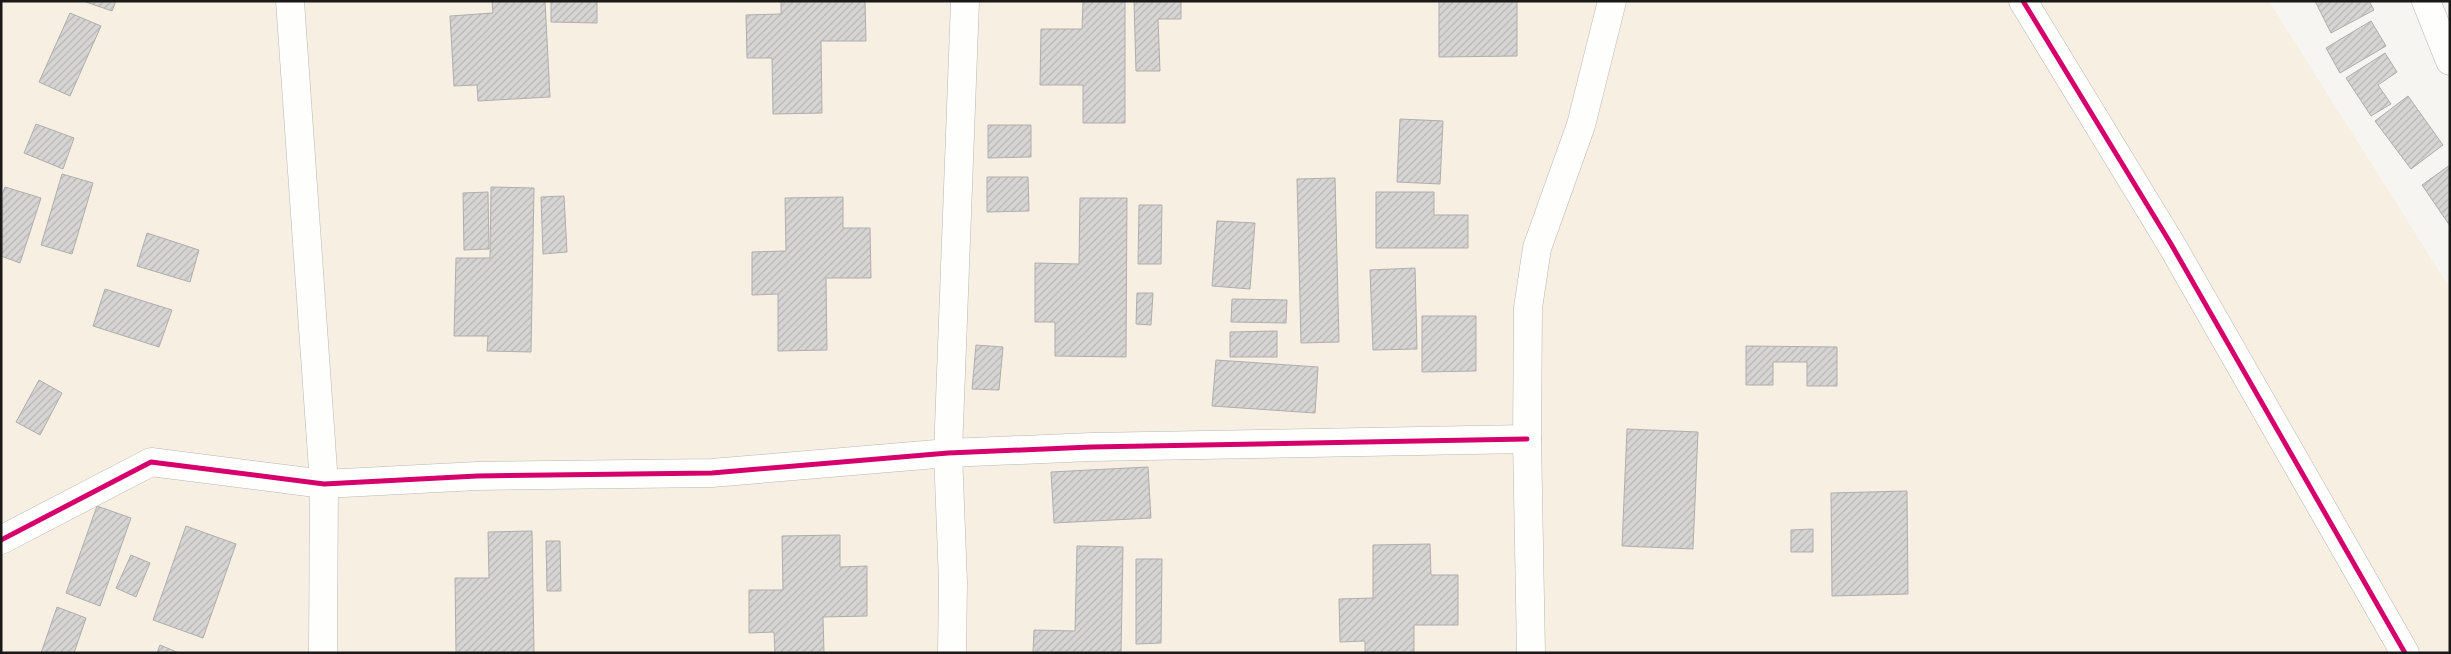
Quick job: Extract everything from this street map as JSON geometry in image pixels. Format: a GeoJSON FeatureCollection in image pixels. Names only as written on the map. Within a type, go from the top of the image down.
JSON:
{"type":"FeatureCollection","features":[{"type":"Feature","properties":{"kind":"street"},"geometry":{"type":"LineString","coordinates":[[290,1],[324,484],[323,653]]}},
{"type":"Feature","properties":{"kind":"street"},"geometry":{"type":"LineString","coordinates":[[952,653],[954,582],[948,453],[965,1]]}},
{"type":"Feature","properties":{"kind":"street"},"geometry":{"type":"LineString","coordinates":[[1531,653],[1527,439],[1528,308],[1537,248],[1581,125],[1612,1]]}},
{"type":"Feature","properties":{"kind":"street"},"geometry":{"type":"LineString","coordinates":[[2023,1],[2171,244],[2405,653]]}},
{"type":"Feature","properties":{"kind":"street"},"geometry":{"type":"LineString","coordinates":[[2426,1],[2450,61]]}},
{"type":"Feature","properties":{"kind":"street"},"geometry":{"type":"LineString","coordinates":[[1,540],[151,462],[324,484],[477,476],[712,473],[948,453],[1091,447],[1527,439]]}},
{"type":"Feature","properties":{"kind":"shaded area"},"geometry":{"type":"Polygon","coordinates":[[[1,1],[2269,1],[2450,288],[2450,653],[1,653],[1,1]]]}},
{"type":"Feature","properties":{"kind":"building"},"geometry":{"type":"Polygon","coordinates":[[[83,1],[116,1],[112,11],[83,1]]]}},
{"type":"Feature","properties":{"kind":"building"},"geometry":{"type":"Polygon","coordinates":[[[492,1],[545,1],[550,97],[478,101],[477,85],[454,86],[450,16],[493,13],[492,1]]]}},
{"type":"Feature","properties":{"kind":"building"},"geometry":{"type":"Polygon","coordinates":[[[551,1],[597,1],[597,23],[551,22],[551,1]]]}},
{"type":"Feature","properties":{"kind":"building"},"geometry":{"type":"Polygon","coordinates":[[[781,1],[865,1],[866,41],[821,41],[822,113],[773,114],[772,58],[747,58],[746,15],[781,14],[781,1]]]}},
{"type":"Feature","properties":{"kind":"building"},"geometry":{"type":"Polygon","coordinates":[[[1083,1],[1125,1],[1125,123],[1083,123],[1083,85],[1040,85],[1041,29],[1082,29],[1083,1]]]}},
{"type":"Feature","properties":{"kind":"building"},"geometry":{"type":"Polygon","coordinates":[[[1134,1],[1181,1],[1181,19],[1158,19],[1160,71],[1136,71],[1134,1]]]}},
{"type":"Feature","properties":{"kind":"building"},"geometry":{"type":"Polygon","coordinates":[[[1439,1],[1517,1],[1517,56],[1439,57],[1439,1]]]}},
{"type":"Feature","properties":{"kind":"building"},"geometry":{"type":"Polygon","coordinates":[[[2315,1],[2369,1],[2374,10],[2331,33],[2315,1]]]}},
{"type":"Feature","properties":{"kind":"building"},"geometry":{"type":"Polygon","coordinates":[[[70,13],[101,26],[70,96],[39,82],[70,13]]]}},
{"type":"Feature","properties":{"kind":"building"},"geometry":{"type":"Polygon","coordinates":[[[2371,21],[2386,46],[2340,73],[2326,48],[2371,21]]]}},
{"type":"Feature","properties":{"kind":"building"},"geometry":{"type":"Polygon","coordinates":[[[2385,53],[2397,72],[2378,85],[2391,104],[2371,116],[2346,78],[2385,53]]]}},
{"type":"Feature","properties":{"kind":"building"},"geometry":{"type":"Polygon","coordinates":[[[2408,96],[2443,145],[2411,169],[2375,121],[2408,96]]]}},
{"type":"Feature","properties":{"kind":"building"},"geometry":{"type":"Polygon","coordinates":[[[1400,119],[1443,121],[1440,184],[1397,182],[1400,119]]]}},
{"type":"Feature","properties":{"kind":"building"},"geometry":{"type":"Polygon","coordinates":[[[36,124],[74,138],[63,169],[24,153],[36,124]]]}},
{"type":"Feature","properties":{"kind":"building"},"geometry":{"type":"Polygon","coordinates":[[[988,125],[1031,125],[1031,157],[988,158],[988,125]]]}},
{"type":"Feature","properties":{"kind":"building"},"geometry":{"type":"Polygon","coordinates":[[[2450,165],[2450,226],[2422,185],[2450,165]]]}},
{"type":"Feature","properties":{"kind":"building"},"geometry":{"type":"Polygon","coordinates":[[[62,174],[93,183],[72,254],[41,245],[62,174]]]}},
{"type":"Feature","properties":{"kind":"building"},"geometry":{"type":"Polygon","coordinates":[[[987,177],[1028,177],[1029,211],[987,212],[987,177]]]}},
{"type":"Feature","properties":{"kind":"building"},"geometry":{"type":"Polygon","coordinates":[[[1335,178],[1339,342],[1301,343],[1297,179],[1335,178]]]}},
{"type":"Feature","properties":{"kind":"building"},"geometry":{"type":"Polygon","coordinates":[[[5,187],[41,198],[20,263],[1,256],[1,197],[5,187]]]}},
{"type":"Feature","properties":{"kind":"building"},"geometry":{"type":"Polygon","coordinates":[[[491,187],[534,188],[531,352],[487,351],[488,336],[454,336],[456,258],[490,258],[491,187]]]}},
{"type":"Feature","properties":{"kind":"building"},"geometry":{"type":"Polygon","coordinates":[[[488,192],[489,249],[464,250],[463,193],[488,192]]]}},
{"type":"Feature","properties":{"kind":"building"},"geometry":{"type":"Polygon","coordinates":[[[1376,192],[1434,192],[1434,215],[1468,215],[1468,248],[1376,248],[1376,192]]]}},
{"type":"Feature","properties":{"kind":"building"},"geometry":{"type":"Polygon","coordinates":[[[564,196],[567,252],[543,254],[541,197],[564,196]]]}},
{"type":"Feature","properties":{"kind":"building"},"geometry":{"type":"Polygon","coordinates":[[[843,197],[843,228],[870,228],[871,278],[826,278],[827,350],[778,351],[778,294],[752,295],[752,252],[786,251],[785,198],[843,197]]]}},
{"type":"Feature","properties":{"kind":"building"},"geometry":{"type":"Polygon","coordinates":[[[1080,198],[1127,198],[1126,357],[1055,356],[1055,322],[1035,322],[1035,263],[1079,264],[1080,198]]]}},
{"type":"Feature","properties":{"kind":"building"},"geometry":{"type":"Polygon","coordinates":[[[1139,205],[1162,205],[1161,264],[1138,264],[1139,205]]]}},
{"type":"Feature","properties":{"kind":"building"},"geometry":{"type":"Polygon","coordinates":[[[1217,221],[1255,223],[1250,289],[1212,286],[1217,221]]]}},
{"type":"Feature","properties":{"kind":"building"},"geometry":{"type":"Polygon","coordinates":[[[147,233],[199,250],[190,282],[137,266],[147,233]]]}},
{"type":"Feature","properties":{"kind":"building"},"geometry":{"type":"Polygon","coordinates":[[[1415,268],[1417,349],[1373,350],[1370,270],[1415,268]]]}},
{"type":"Feature","properties":{"kind":"building"},"geometry":{"type":"Polygon","coordinates":[[[105,289],[172,310],[159,347],[93,326],[105,289]]]}},
{"type":"Feature","properties":{"kind":"building"},"geometry":{"type":"Polygon","coordinates":[[[1137,293],[1153,293],[1151,325],[1136,324],[1137,293]]]}},
{"type":"Feature","properties":{"kind":"building"},"geometry":{"type":"Polygon","coordinates":[[[1232,299],[1287,300],[1286,323],[1231,322],[1232,299]]]}},
{"type":"Feature","properties":{"kind":"building"},"geometry":{"type":"Polygon","coordinates":[[[1422,316],[1476,316],[1476,371],[1422,372],[1422,316]]]}},
{"type":"Feature","properties":{"kind":"building"},"geometry":{"type":"Polygon","coordinates":[[[1277,331],[1277,357],[1230,357],[1230,332],[1277,331]]]}},
{"type":"Feature","properties":{"kind":"building"},"geometry":{"type":"Polygon","coordinates":[[[976,345],[1003,347],[999,390],[972,389],[976,345]]]}},
{"type":"Feature","properties":{"kind":"building"},"geometry":{"type":"Polygon","coordinates":[[[1746,346],[1837,347],[1837,386],[1807,386],[1807,362],[1773,362],[1773,385],[1746,385],[1746,346]]]}},
{"type":"Feature","properties":{"kind":"building"},"geometry":{"type":"Polygon","coordinates":[[[1216,360],[1318,367],[1315,413],[1212,406],[1216,360]]]}},
{"type":"Feature","properties":{"kind":"building"},"geometry":{"type":"Polygon","coordinates":[[[39,380],[62,393],[40,435],[16,422],[39,380]]]}},
{"type":"Feature","properties":{"kind":"building"},"geometry":{"type":"Polygon","coordinates":[[[1627,429],[1698,432],[1693,549],[1622,546],[1627,429]]]}},
{"type":"Feature","properties":{"kind":"building"},"geometry":{"type":"Polygon","coordinates":[[[1148,467],[1151,518],[1054,523],[1051,472],[1148,467]]]}},
{"type":"Feature","properties":{"kind":"building"},"geometry":{"type":"Polygon","coordinates":[[[1907,491],[1908,594],[1832,596],[1831,493],[1907,491]]]}},
{"type":"Feature","properties":{"kind":"building"},"geometry":{"type":"Polygon","coordinates":[[[97,506],[131,518],[100,606],[66,593],[97,506]]]}},
{"type":"Feature","properties":{"kind":"building"},"geometry":{"type":"Polygon","coordinates":[[[186,526],[236,544],[203,638],[153,620],[186,526]]]}},
{"type":"Feature","properties":{"kind":"building"},"geometry":{"type":"Polygon","coordinates":[[[1813,529],[1813,552],[1791,552],[1791,530],[1813,529]]]}},
{"type":"Feature","properties":{"kind":"building"},"geometry":{"type":"Polygon","coordinates":[[[532,531],[534,653],[456,653],[455,578],[489,578],[488,532],[532,531]]]}},
{"type":"Feature","properties":{"kind":"building"},"geometry":{"type":"Polygon","coordinates":[[[840,535],[840,567],[867,566],[867,616],[823,617],[824,653],[775,653],[774,632],[749,633],[749,590],[783,590],[782,536],[840,535]]]}},
{"type":"Feature","properties":{"kind":"building"},"geometry":{"type":"Polygon","coordinates":[[[546,541],[560,541],[561,591],[547,591],[546,541]]]}},
{"type":"Feature","properties":{"kind":"building"},"geometry":{"type":"Polygon","coordinates":[[[1430,544],[1431,575],[1458,575],[1458,625],[1414,625],[1414,653],[1365,653],[1365,641],[1340,642],[1339,599],[1373,598],[1373,545],[1430,544]]]}},
{"type":"Feature","properties":{"kind":"building"},"geometry":{"type":"Polygon","coordinates":[[[1077,546],[1123,547],[1121,653],[1033,653],[1034,630],[1075,631],[1077,546]]]}},
{"type":"Feature","properties":{"kind":"building"},"geometry":{"type":"Polygon","coordinates":[[[131,555],[150,563],[136,597],[116,588],[131,555]]]}},
{"type":"Feature","properties":{"kind":"building"},"geometry":{"type":"Polygon","coordinates":[[[1136,559],[1162,559],[1161,643],[1136,644],[1136,559]]]}},
{"type":"Feature","properties":{"kind":"building"},"geometry":{"type":"Polygon","coordinates":[[[57,607],[86,618],[74,653],[41,653],[57,607]]]}},
{"type":"Feature","properties":{"kind":"building"},"geometry":{"type":"Polygon","coordinates":[[[160,645],[179,653],[157,653],[160,645]]]}},
{"type":"Feature","properties":{"kind":"cycle path"},"geometry":{"type":"LineString","coordinates":[[2023,1],[2171,244],[2405,653]]}},
{"type":"Feature","properties":{"kind":"cycle path"},"geometry":{"type":"LineString","coordinates":[[1,540],[151,462],[324,484],[477,476],[712,473],[948,453],[1091,447],[1527,439]]}}]}
